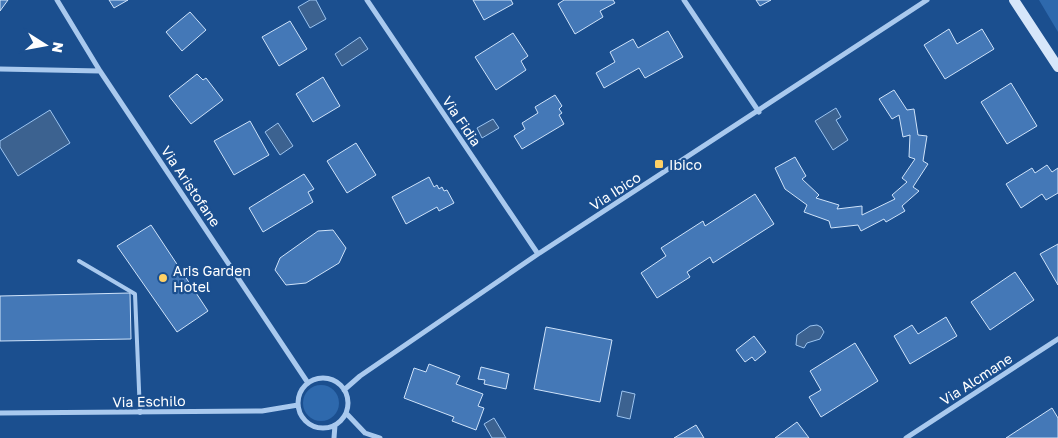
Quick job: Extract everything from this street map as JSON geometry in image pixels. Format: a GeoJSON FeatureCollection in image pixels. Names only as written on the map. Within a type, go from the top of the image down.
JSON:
{"type":"FeatureCollection","features":[{"type":"Feature","properties":{"kind":"street","name":"Via Aristofane"},"geometry":{"type":"LineString","coordinates":[[56,0],[100,71],[308,383]]}},
{"type":"Feature","properties":{"kind":"street","name":"Via Fidia"},"geometry":{"type":"LineString","coordinates":[[368,0],[538,254]]}},
{"type":"Feature","properties":{"kind":"street"},"geometry":{"type":"LineString","coordinates":[[684,0],[759,112]]}},
{"type":"Feature","properties":{"kind":"street","name":"Via Ibico"},"geometry":{"type":"LineString","coordinates":[[344,390],[360,376],[538,254],[759,112],[927,0]]}},
{"type":"Feature","properties":{"kind":"street"},"geometry":{"type":"LineString","coordinates":[[1014,0],[1058,67]]}},
{"type":"Feature","properties":{"kind":"street"},"geometry":{"type":"LineString","coordinates":[[0,69],[100,71]]}},
{"type":"Feature","properties":{"kind":"street","name":"Via Alcmane"},"geometry":{"type":"LineString","coordinates":[[906,438],[1058,339]]}},
{"type":"Feature","properties":{"kind":"street"},"geometry":{"type":"LineString","coordinates":[[320,378],[328,378],[336,381],[344,390],[348,401],[346,413],[334,425],[323,428],[307,423],[301,416],[298,405],[300,392],[308,383],[320,378]]}},
{"type":"Feature","properties":{"kind":"street","name":"Via Eschilo"},"geometry":{"type":"LineString","coordinates":[[0,413],[262,411],[298,405]]}},
{"type":"Feature","properties":{"kind":"street"},"geometry":{"type":"LineString","coordinates":[[346,413],[365,433],[380,438]]}},
{"type":"Feature","properties":{"kind":"street"},"geometry":{"type":"LineString","coordinates":[[334,425],[334,438]]}},
{"type":"Feature","properties":{"kind":"lane"},"geometry":{"type":"LineString","coordinates":[[78,262],[135,294],[140,413]]}},
{"type":"Feature","properties":{"kind":"shaded area"},"geometry":{"type":"Polygon","coordinates":[[[310,0],[316,0],[326,19],[310,28],[298,7],[310,0]]]}},
{"type":"Feature","properties":{"kind":"shaded area"},"geometry":{"type":"Polygon","coordinates":[[[1039,0],[1058,0],[1058,32],[1039,0]]]}},
{"type":"Feature","properties":{"kind":"shaded area"},"geometry":{"type":"Polygon","coordinates":[[[360,37],[368,49],[342,66],[335,54],[360,37]]]}},
{"type":"Feature","properties":{"kind":"shaded area"},"geometry":{"type":"Polygon","coordinates":[[[836,108],[841,117],[836,120],[848,140],[833,150],[815,121],[836,108]]]}},
{"type":"Feature","properties":{"kind":"shaded area"},"geometry":{"type":"Polygon","coordinates":[[[50,110],[70,143],[18,176],[0,147],[0,141],[50,110]]]}},
{"type":"Feature","properties":{"kind":"shaded area"},"geometry":{"type":"Polygon","coordinates":[[[493,119],[499,128],[482,138],[477,128],[493,119]]]}},
{"type":"Feature","properties":{"kind":"shaded area"},"geometry":{"type":"Polygon","coordinates":[[[278,123],[293,146],[280,155],[265,132],[278,123]]]}},
{"type":"Feature","properties":{"kind":"shaded area"},"geometry":{"type":"Polygon","coordinates":[[[817,325],[824,332],[820,339],[807,343],[804,348],[796,345],[797,335],[810,326],[817,325]]]}},
{"type":"Feature","properties":{"kind":"shaded area"},"geometry":{"type":"Polygon","coordinates":[[[321,385],[328,386],[334,390],[338,396],[338,410],[334,416],[328,420],[321,421],[314,420],[308,416],[304,410],[303,403],[304,396],[308,390],[314,386],[321,385]]]}},
{"type":"Feature","properties":{"kind":"shaded area"},"geometry":{"type":"Polygon","coordinates":[[[622,391],[635,394],[630,419],[617,416],[622,391]]]}},
{"type":"Feature","properties":{"kind":"shaded area"},"geometry":{"type":"Polygon","coordinates":[[[494,418],[506,438],[492,438],[484,424],[494,418]]]}},
{"type":"Feature","properties":{"kind":"building"},"geometry":{"type":"Polygon","coordinates":[[[0,0],[8,0],[0,11],[0,0]]]}},
{"type":"Feature","properties":{"kind":"building"},"geometry":{"type":"Polygon","coordinates":[[[109,0],[128,0],[114,8],[109,0]]]}},
{"type":"Feature","properties":{"kind":"building"},"geometry":{"type":"Polygon","coordinates":[[[473,0],[511,0],[513,4],[484,20],[473,0]]]}},
{"type":"Feature","properties":{"kind":"building"},"geometry":{"type":"Polygon","coordinates":[[[564,0],[613,0],[615,3],[600,11],[603,17],[575,34],[558,4],[564,0]]]}},
{"type":"Feature","properties":{"kind":"building"},"geometry":{"type":"Polygon","coordinates":[[[756,0],[771,0],[760,6],[756,0]]]}},
{"type":"Feature","properties":{"kind":"building"},"geometry":{"type":"Polygon","coordinates":[[[190,12],[206,30],[182,51],[166,32],[190,12]]]}},
{"type":"Feature","properties":{"kind":"building"},"geometry":{"type":"Polygon","coordinates":[[[290,21],[307,49],[279,66],[262,37],[290,21]]]}},
{"type":"Feature","properties":{"kind":"building"},"geometry":{"type":"Polygon","coordinates":[[[949,29],[957,44],[982,29],[994,49],[945,79],[924,45],[949,29]]]}},
{"type":"Feature","properties":{"kind":"building"},"geometry":{"type":"Polygon","coordinates":[[[668,31],[683,57],[645,78],[639,68],[604,88],[596,73],[615,62],[610,52],[633,39],[638,48],[668,31]]]}},
{"type":"Feature","properties":{"kind":"building"},"geometry":{"type":"Polygon","coordinates":[[[513,33],[528,56],[521,61],[526,70],[496,90],[475,57],[513,33]]]}},
{"type":"Feature","properties":{"kind":"building"},"geometry":{"type":"Polygon","coordinates":[[[197,74],[203,80],[206,78],[223,100],[191,124],[169,96],[197,74]]]}},
{"type":"Feature","properties":{"kind":"building"},"geometry":{"type":"Polygon","coordinates":[[[323,77],[340,106],[313,122],[296,94],[323,77]]]}},
{"type":"Feature","properties":{"kind":"building"},"geometry":{"type":"Polygon","coordinates":[[[1011,83],[1037,126],[1007,144],[981,102],[1011,83]]]}},
{"type":"Feature","properties":{"kind":"building"},"geometry":{"type":"Polygon","coordinates":[[[894,90],[907,110],[914,109],[918,135],[927,136],[923,161],[928,164],[913,187],[919,191],[902,206],[905,211],[886,222],[884,219],[861,231],[858,225],[831,228],[829,221],[804,212],[807,205],[785,189],[775,168],[795,157],[806,176],[802,179],[819,195],[816,198],[839,205],[837,209],[862,206],[862,215],[895,199],[892,195],[907,182],[902,178],[915,159],[909,157],[910,135],[903,137],[899,115],[892,119],[879,99],[894,90]]]}},
{"type":"Feature","properties":{"kind":"building"},"geometry":{"type":"Polygon","coordinates":[[[555,95],[562,106],[559,109],[562,113],[559,115],[564,124],[522,149],[514,136],[525,129],[522,123],[538,113],[535,107],[555,95]]]}},
{"type":"Feature","properties":{"kind":"building"},"geometry":{"type":"Polygon","coordinates":[[[250,121],[269,155],[234,175],[214,141],[250,121]]]}},
{"type":"Feature","properties":{"kind":"building"},"geometry":{"type":"Polygon","coordinates":[[[356,143],[376,175],[347,193],[327,161],[356,143]]]}},
{"type":"Feature","properties":{"kind":"building"},"geometry":{"type":"Polygon","coordinates":[[[1047,165],[1052,172],[1058,168],[1058,193],[1046,200],[1042,194],[1021,208],[1006,184],[1032,168],[1035,173],[1047,165]]]}},
{"type":"Feature","properties":{"kind":"building"},"geometry":{"type":"Polygon","coordinates":[[[304,174],[314,189],[308,192],[313,202],[263,232],[249,208],[304,174]]]}},
{"type":"Feature","properties":{"kind":"building"},"geometry":{"type":"Polygon","coordinates":[[[429,177],[434,187],[437,185],[439,189],[442,187],[444,191],[447,190],[454,203],[439,211],[437,207],[406,224],[392,197],[429,177]]]}},
{"type":"Feature","properties":{"kind":"building"},"geometry":{"type":"Polygon","coordinates":[[[755,194],[774,224],[713,263],[710,257],[687,272],[690,277],[657,298],[641,273],[666,256],[661,248],[703,221],[705,226],[755,194]]]}},
{"type":"Feature","properties":{"kind":"building","name":"Aris Garden Hotel"},"geometry":{"type":"Polygon","coordinates":[[[151,225],[208,311],[177,332],[117,246],[151,225]]]}},
{"type":"Feature","properties":{"kind":"building"},"geometry":{"type":"Polygon","coordinates":[[[333,230],[346,248],[339,263],[306,283],[286,285],[275,270],[280,258],[318,231],[333,230]]]}},
{"type":"Feature","properties":{"kind":"building"},"geometry":{"type":"Polygon","coordinates":[[[1058,244],[1058,285],[1040,254],[1058,244]]]}},
{"type":"Feature","properties":{"kind":"building"},"geometry":{"type":"Polygon","coordinates":[[[1015,272],[1034,300],[990,330],[971,302],[1015,272]]]}},
{"type":"Feature","properties":{"kind":"building"},"geometry":{"type":"Polygon","coordinates":[[[130,293],[131,339],[0,341],[0,296],[130,293]]]}},
{"type":"Feature","properties":{"kind":"building"},"geometry":{"type":"Polygon","coordinates":[[[946,317],[957,336],[910,364],[894,336],[912,325],[918,334],[946,317]]]}},
{"type":"Feature","properties":{"kind":"building"},"geometry":{"type":"Polygon","coordinates":[[[546,327],[612,340],[600,402],[534,389],[546,327]]]}},
{"type":"Feature","properties":{"kind":"building"},"geometry":{"type":"Polygon","coordinates":[[[754,336],[766,352],[755,361],[752,357],[745,362],[736,350],[754,336]]]}},
{"type":"Feature","properties":{"kind":"building"},"geometry":{"type":"Polygon","coordinates":[[[855,343],[878,381],[821,417],[809,397],[821,390],[810,371],[855,343]]]}},
{"type":"Feature","properties":{"kind":"building"},"geometry":{"type":"Polygon","coordinates":[[[429,364],[460,376],[456,384],[483,394],[478,406],[484,408],[476,430],[452,421],[454,417],[404,398],[414,368],[426,372],[429,364]]]}},
{"type":"Feature","properties":{"kind":"building"},"geometry":{"type":"Polygon","coordinates":[[[481,367],[509,374],[506,389],[484,384],[485,380],[478,379],[481,367]]]}},
{"type":"Feature","properties":{"kind":"building"},"geometry":{"type":"Polygon","coordinates":[[[1052,408],[1058,418],[1058,438],[1006,438],[1052,408]]]}},
{"type":"Feature","properties":{"kind":"building"},"geometry":{"type":"Polygon","coordinates":[[[797,422],[809,438],[775,438],[797,422]]]}},
{"type":"Feature","properties":{"kind":"building"},"geometry":{"type":"Polygon","coordinates":[[[696,425],[704,438],[674,438],[696,425]]]}},
{"type":"Feature","properties":{"kind":"place","name":"Ibico"},"geometry":{"type":"Point","coordinates":[659,164]}},
{"type":"Feature","properties":{"kind":"place","name":"Aris Garden Hotel"},"geometry":{"type":"Point","coordinates":[163,278]}}]}
